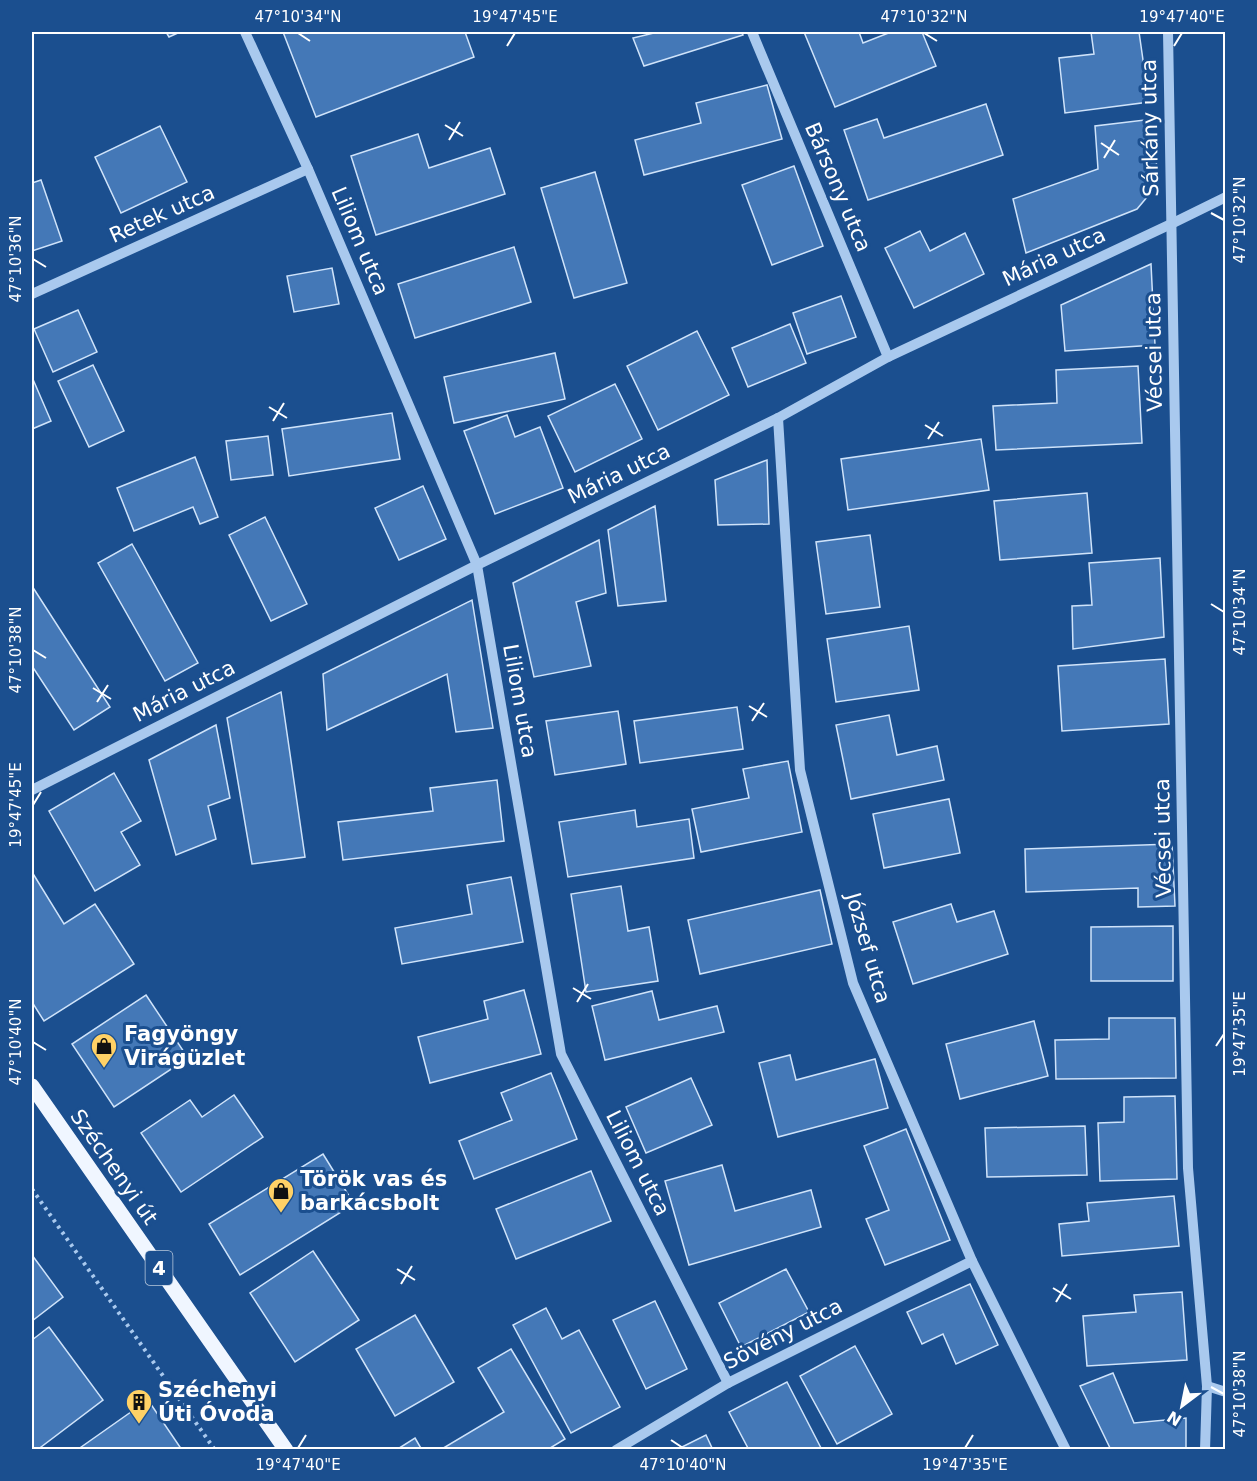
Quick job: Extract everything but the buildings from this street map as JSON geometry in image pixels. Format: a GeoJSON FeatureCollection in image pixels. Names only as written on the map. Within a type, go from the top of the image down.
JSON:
{"type":"FeatureCollection","features":[{"type":"Feature","properties":{"kind":"main road","name":"Széchenyi út"},"geometry":{"type":"LineString","coordinates":[[33,1091],[286,1449]]}},
{"type":"Feature","properties":{"kind":"street","name":"Liliom utca"},"geometry":{"type":"LineString","coordinates":[[245,32],[308,169],[477,566],[561,1054],[728,1383]]}},
{"type":"Feature","properties":{"kind":"street","name":"Bársony utca"},"geometry":{"type":"LineString","coordinates":[[752,32],[888,357]]}},
{"type":"Feature","properties":{"kind":"street","name":"Sárkány utca"},"geometry":{"type":"LineString","coordinates":[[1168,32],[1171,224]]}},
{"type":"Feature","properties":{"kind":"street","name":"Retek utca"},"geometry":{"type":"LineString","coordinates":[[32,294],[308,169]]}},
{"type":"Feature","properties":{"kind":"street","name":"Mária utca"},"geometry":{"type":"LineString","coordinates":[[32,790],[477,566],[778,418],[888,357],[1226,197]]}},
{"type":"Feature","properties":{"kind":"street","name":"Vécsei utca"},"geometry":{"type":"LineString","coordinates":[[1171,224],[1188,1168],[1207,1386],[1205,1449]]}},
{"type":"Feature","properties":{"kind":"street","name":"József utca"},"geometry":{"type":"LineString","coordinates":[[778,418],[800,770],[853,983],[972,1260],[1066,1449]]}},
{"type":"Feature","properties":{"kind":"street","name":"Sövény utca"},"geometry":{"type":"LineString","coordinates":[[616,1449],[728,1383],[972,1260]]}},
{"type":"Feature","properties":{"kind":"street"},"geometry":{"type":"LineString","coordinates":[[1207,1386],[1226,1392]]}},
{"type":"Feature","properties":{"kind":"path"},"geometry":{"type":"LineString","coordinates":[[32,1189],[215,1449]]}},
{"type":"Feature","properties":{"kind":"place","name":"Fagyöngy Virágüzlet"},"geometry":{"type":"Point","coordinates":[104,1069]}},
{"type":"Feature","properties":{"kind":"place","name":"Török vas és barkácsbolt"},"geometry":{"type":"Point","coordinates":[281,1214]}},
{"type":"Feature","properties":{"kind":"place","name":"Széchenyi Úti Óvoda"},"geometry":{"type":"Point","coordinates":[139,1425]}}]}
